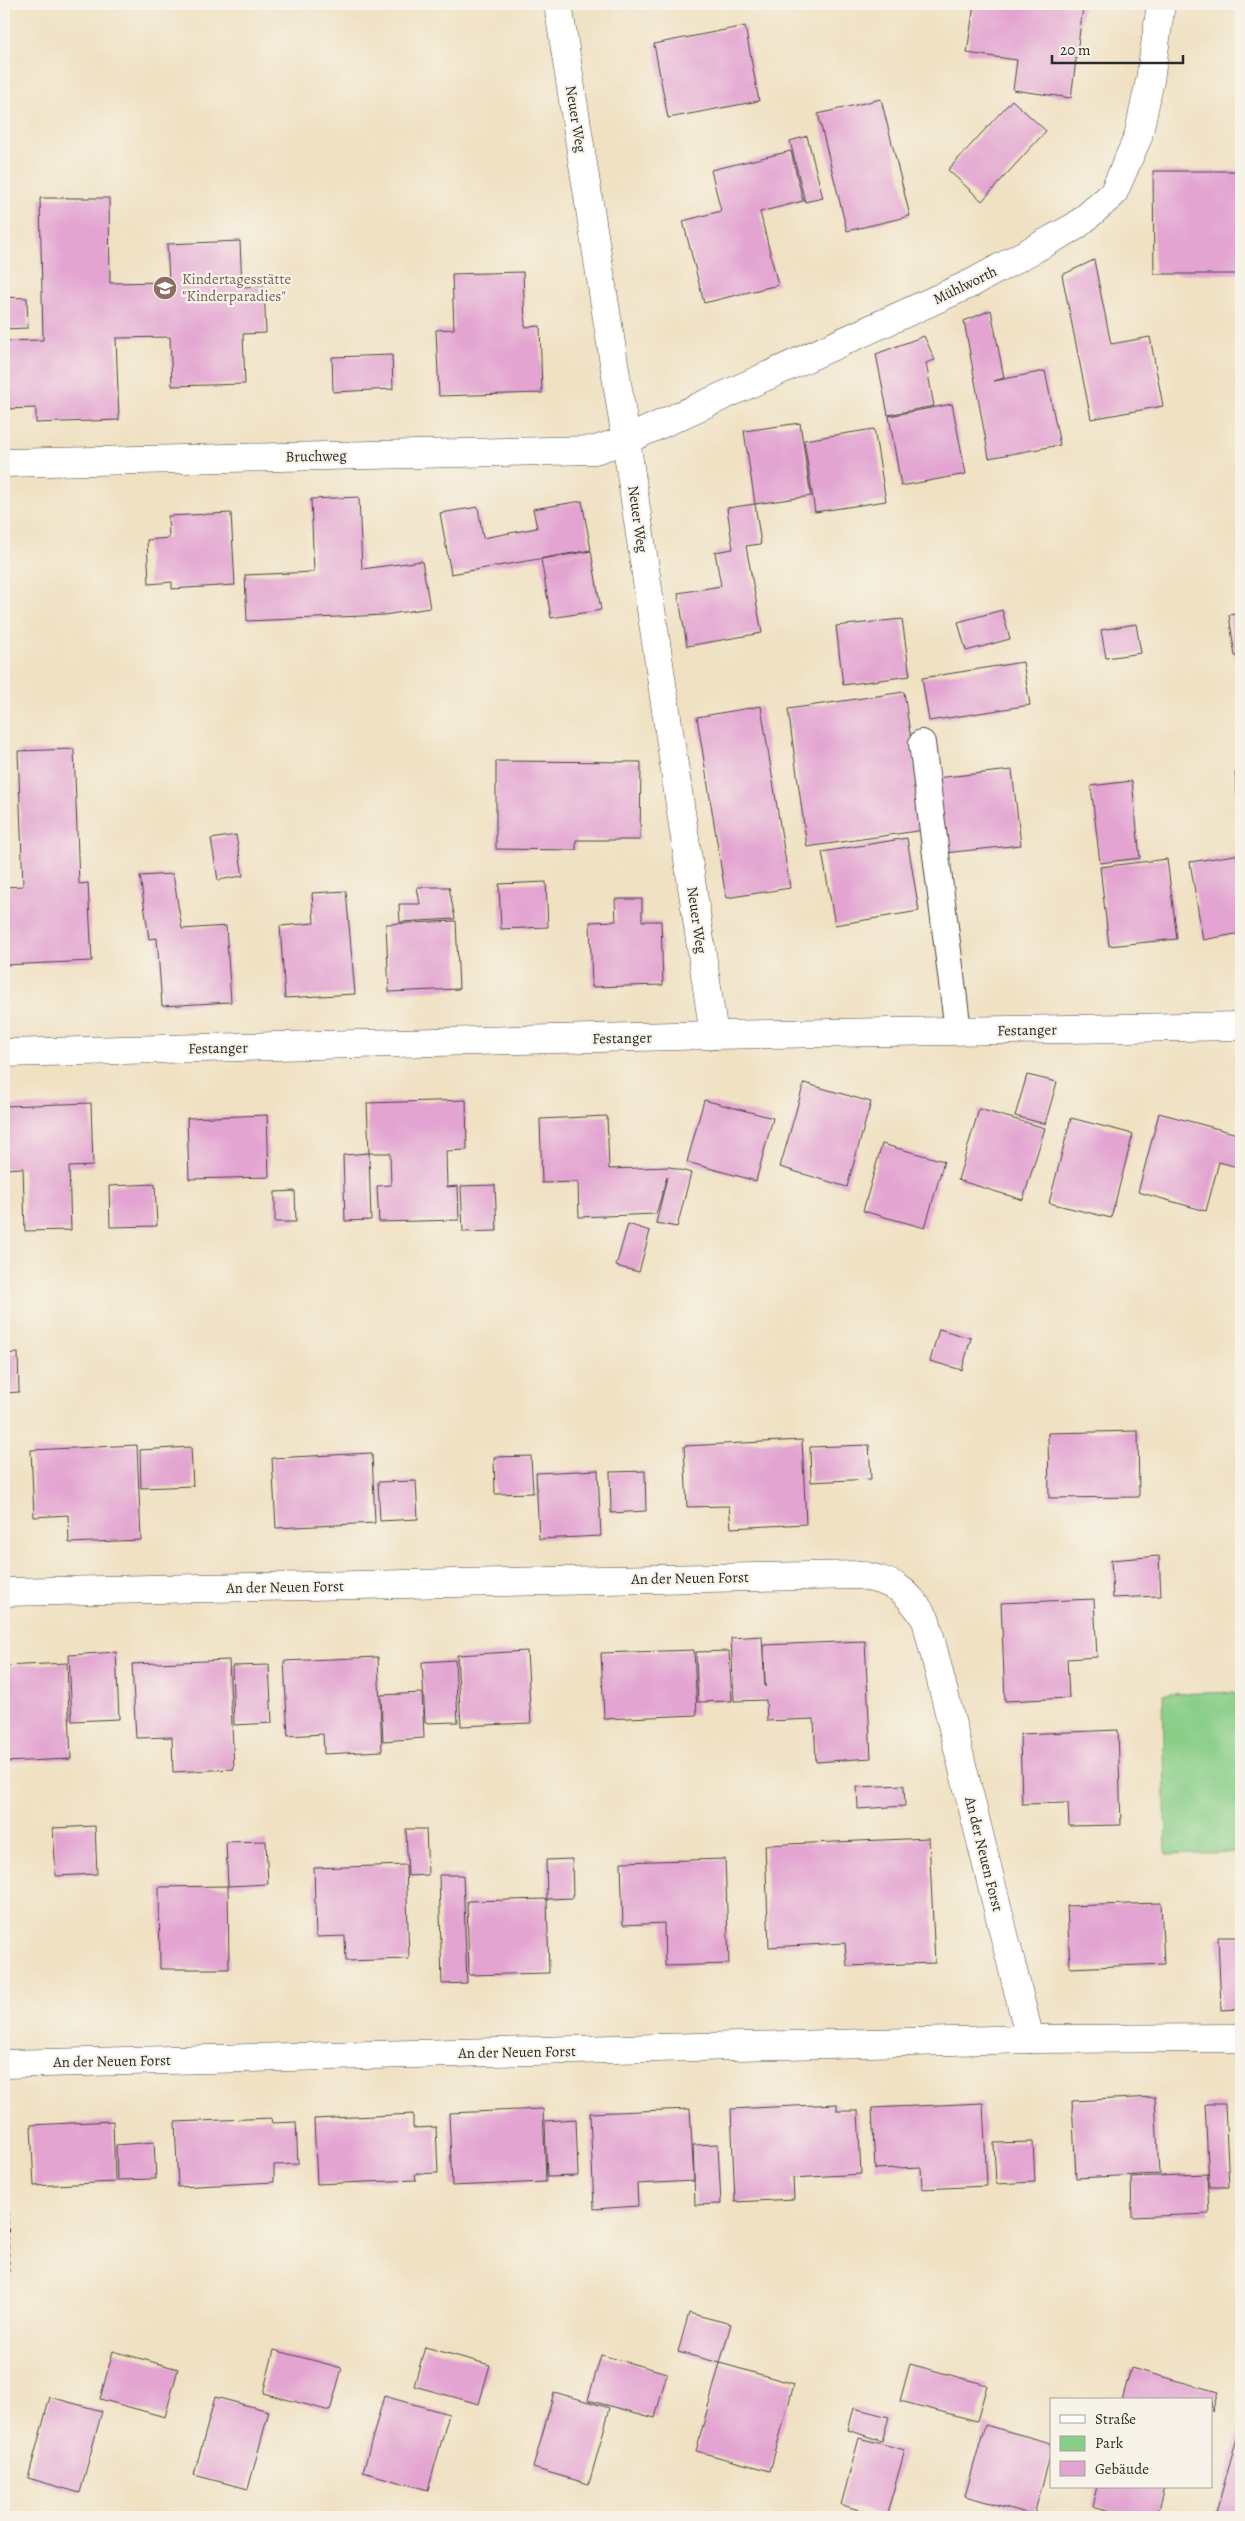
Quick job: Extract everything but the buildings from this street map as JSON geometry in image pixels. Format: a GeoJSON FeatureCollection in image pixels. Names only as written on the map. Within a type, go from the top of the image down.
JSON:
{"type":"FeatureCollection","features":[{"type":"Feature","properties":{"kind":"street","name":"Neuer Weg"},"geometry":{"type":"LineString","coordinates":[[558,4],[626,440],[714,1035]]}},
{"type":"Feature","properties":{"kind":"street","name":"Mühlworth"},"geometry":{"type":"LineString","coordinates":[[626,440],[972,283],[1076,226],[1113,194],[1138,137],[1150,80],[1161,4]]}},
{"type":"Feature","properties":{"kind":"street","name":"Bruchweg"},"geometry":{"type":"LineString","coordinates":[[4,463],[595,450],[626,440]]}},
{"type":"Feature","properties":{"kind":"street","name":"Festanger"},"geometry":{"type":"LineString","coordinates":[[4,1053],[714,1035],[1241,1026]]}},
{"type":"Feature","properties":{"kind":"street","name":"An der Neuen Forst"},"geometry":{"type":"LineString","coordinates":[[4,1592],[860,1575],[889,1581],[911,1596],[926,1620],[1030,2039]]}},
{"type":"Feature","properties":{"kind":"street","name":"An der Neuen Forst"},"geometry":{"type":"LineString","coordinates":[[5,2064],[1030,2039],[1241,2038]]}},
{"type":"Feature","properties":{"kind":"lane"},"geometry":{"type":"LineString","coordinates":[[922,743],[958,1031]]}},
{"type":"Feature","properties":{"kind":"path"},"geometry":{"type":"LineString","coordinates":[[4,2296],[8,2279],[5,2064]]}},
{"type":"Feature","properties":{"kind":"green space"},"geometry":{"type":"Polygon","coordinates":[[[1241,1692],[1241,1852],[1166,1854],[1163,1694],[1241,1692]]]}},
{"type":"Feature","properties":{"kind":"place","name":"Kindertagesstätte \"Kinderparadies\""},"geometry":{"type":"Point","coordinates":[165,288]}}]}
